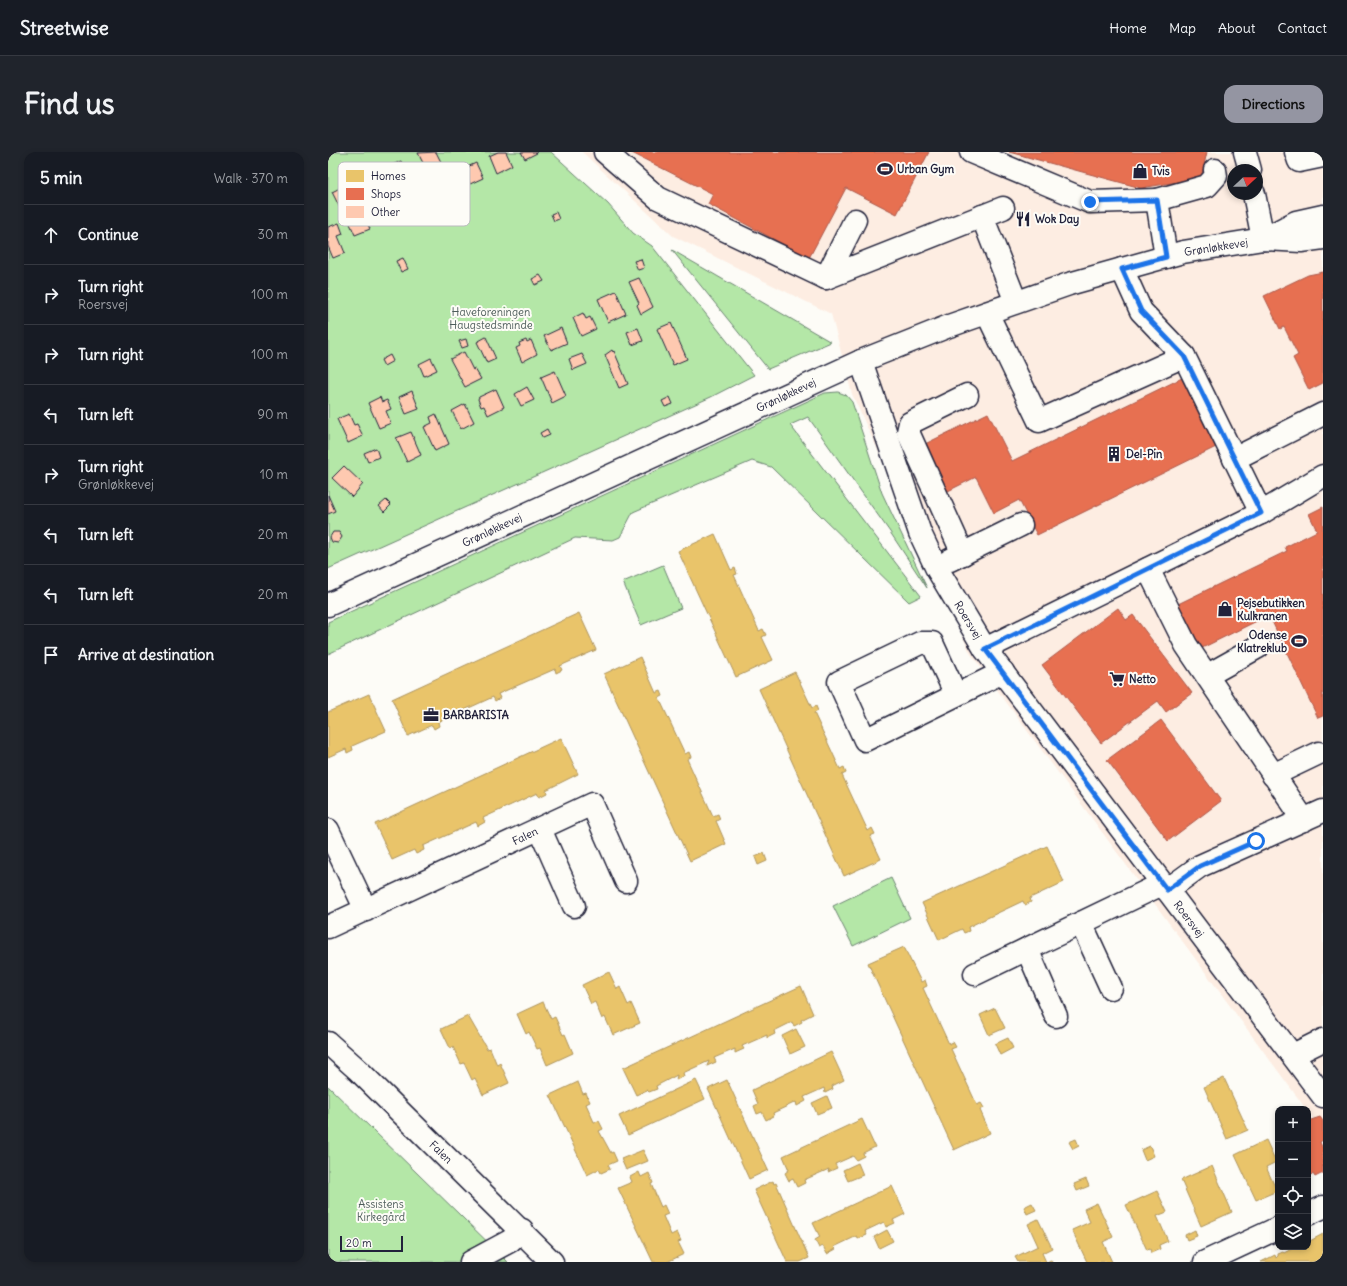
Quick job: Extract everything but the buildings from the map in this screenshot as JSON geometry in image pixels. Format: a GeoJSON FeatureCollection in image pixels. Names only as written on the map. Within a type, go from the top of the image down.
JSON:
{"type":"FeatureCollection","features":[{"type":"Feature","properties":{"kind":"street"},"geometry":{"type":"LineString","coordinates":[[605,152],[658,198],[826,278],[1003,208]]}},
{"type":"Feature","properties":{"kind":"street"},"geometry":{"type":"LineString","coordinates":[[972,152],[1090,202],[1157,200],[1207,186],[1216,176],[1215,170]]}},
{"type":"Feature","properties":{"kind":"street"},"geometry":{"type":"LineString","coordinates":[[1246,152],[1249,164]]}},
{"type":"Feature","properties":{"kind":"street"},"geometry":{"type":"LineString","coordinates":[[1296,152],[1299,161],[1323,156]]}},
{"type":"Feature","properties":{"kind":"street"},"geometry":{"type":"LineString","coordinates":[[1157,200],[1166,257]]}},
{"type":"Feature","properties":{"kind":"street"},"geometry":{"type":"LineString","coordinates":[[1255,200],[1263,239],[1323,229]]}},
{"type":"Feature","properties":{"kind":"street"},"geometry":{"type":"LineString","coordinates":[[982,216],[1016,302]]}},
{"type":"Feature","properties":{"kind":"street","name":"Grønløkkevej"},"geometry":{"type":"LineString","coordinates":[[1263,239],[1296,222],[1323,216]]}},
{"type":"Feature","properties":{"kind":"street"},"geometry":{"type":"LineString","coordinates":[[826,278],[855,220]]}},
{"type":"Feature","properties":{"kind":"street","name":"Grønløkkevej"},"geometry":{"type":"LineString","coordinates":[[328,605],[861,361],[1016,302],[1122,269],[1183,252],[1263,239],[1301,241],[1323,238]]}},
{"type":"Feature","properties":{"kind":"street"},"geometry":{"type":"LineString","coordinates":[[1122,269],[1141,311],[1184,356],[1261,513]]}},
{"type":"Feature","properties":{"kind":"street"},"geometry":{"type":"LineString","coordinates":[[987,313],[1039,421],[1184,356]]}},
{"type":"Feature","properties":{"kind":"street","name":"Roersvej"},"geometry":{"type":"LineString","coordinates":[[861,361],[920,533],[936,567],[985,649],[1323,1096]]}},
{"type":"Feature","properties":{"kind":"street"},"geometry":{"type":"LineString","coordinates":[[963,554],[908,432],[910,423],[966,395]]}},
{"type":"Feature","properties":{"kind":"street"},"geometry":{"type":"LineString","coordinates":[[1234,459],[1323,414]]}},
{"type":"Feature","properties":{"kind":"street"},"geometry":{"type":"LineString","coordinates":[[985,649],[1261,513],[1323,476]]}},
{"type":"Feature","properties":{"kind":"street"},"geometry":{"type":"LineString","coordinates":[[936,567],[1020,525]]}},
{"type":"Feature","properties":{"kind":"street"},"geometry":{"type":"LineString","coordinates":[[1148,568],[1186,644],[1208,675],[1273,776],[1304,820]]}},
{"type":"Feature","properties":{"kind":"street"},"geometry":{"type":"LineString","coordinates":[[956,695],[932,642],[920,643],[839,682],[865,740],[1003,672]]}},
{"type":"Feature","properties":{"kind":"street"},"geometry":{"type":"LineString","coordinates":[[1208,675],[1258,647]]}},
{"type":"Feature","properties":{"kind":"street"},"geometry":{"type":"LineString","coordinates":[[1273,776],[1318,753]]}},
{"type":"Feature","properties":{"kind":"street","name":"Falen"},"geometry":{"type":"LineString","coordinates":[[328,927],[592,804],[626,881]]}},
{"type":"Feature","properties":{"kind":"street"},"geometry":{"type":"LineString","coordinates":[[975,974],[1081,923],[1164,887],[1200,866],[1323,811]]}},
{"type":"Feature","properties":{"kind":"street"},"geometry":{"type":"LineString","coordinates":[[540,829],[574,906]]}},
{"type":"Feature","properties":{"kind":"street"},"geometry":{"type":"LineString","coordinates":[[328,830],[366,910]]}},
{"type":"Feature","properties":{"kind":"street"},"geometry":{"type":"LineString","coordinates":[[1081,923],[1111,988]]}},
{"type":"Feature","properties":{"kind":"street"},"geometry":{"type":"LineString","coordinates":[[1027,949],[1056,1016]]}},
{"type":"Feature","properties":{"kind":"street"},"geometry":{"type":"LineString","coordinates":[[1293,1055],[1323,1040]]}},
{"type":"Feature","properties":{"kind":"street","name":"Falen"},"geometry":{"type":"LineString","coordinates":[[328,1043],[358,1069],[522,1230],[552,1262]]}},
{"type":"Feature","properties":{"kind":"street"},"geometry":{"type":"LineString","coordinates":[[1311,1213],[1323,1207]]}},
{"type":"Feature","properties":{"kind":"street"},"geometry":{"type":"LineString","coordinates":[[471,1262],[510,1241],[522,1230]]}},
{"type":"Feature","properties":{"kind":"street"},"geometry":{"type":"LineString","coordinates":[[1215,1260],[1275,1230]]}},
{"type":"Feature","properties":{"kind":"shaded area"},"geometry":{"type":"Polygon","coordinates":[[[582,152],[1323,152],[1323,1132],[1311,1116],[1311,1106],[1304,1106],[970,653],[852,394],[831,314],[673,236],[582,152]]]}},
{"type":"Feature","properties":{"kind":"green space","name":"Haveforeningen Haugstedsminde"},"geometry":{"type":"Polygon","coordinates":[[[328,152],[551,152],[608,204],[633,233],[652,246],[754,375],[711,397],[328,569],[328,152]]]}},
{"type":"Feature","properties":{"kind":"green space"},"geometry":{"type":"Polygon","coordinates":[[[672,250],[831,342],[768,369],[672,250]]]}},
{"type":"Feature","properties":{"kind":"green space"},"geometry":{"type":"Polygon","coordinates":[[[838,392],[846,395],[852,402],[882,493],[927,588],[890,532],[808,417],[790,425],[921,596],[909,602],[771,467],[752,461],[633,512],[620,537],[613,540],[575,538],[328,654],[328,622],[825,393],[838,392]]]}},
{"type":"Feature","properties":{"kind":"green space"},"geometry":{"type":"Polygon","coordinates":[[[663,565],[681,608],[641,625],[623,582],[663,565]]]}},
{"type":"Feature","properties":{"kind":"green space"},"geometry":{"type":"Polygon","coordinates":[[[891,878],[910,918],[853,946],[833,906],[891,878]]]}},
{"type":"Feature","properties":{"kind":"green space","name":"Assistens Kirkegård"},"geometry":{"type":"Polygon","coordinates":[[[328,1086],[508,1262],[328,1262],[328,1086]]]}},
{"type":"Feature","properties":{"kind":"place","name":"Urban Gym"},"geometry":{"type":"Point","coordinates":[885,169]}},
{"type":"Feature","properties":{"kind":"place","name":"Tvis"},"geometry":{"type":"Point","coordinates":[1140,171]}},
{"type":"Feature","properties":{"kind":"place","name":"Wok Day"},"geometry":{"type":"Point","coordinates":[1023,219]}},
{"type":"Feature","properties":{"kind":"place","name":"Del-Pin"},"geometry":{"type":"Point","coordinates":[1114,454]}},
{"type":"Feature","properties":{"kind":"place","name":"Pejsebutikken Kulkranen"},"geometry":{"type":"Point","coordinates":[1225,609]}},
{"type":"Feature","properties":{"kind":"place","name":"Odense Klatreklub"},"geometry":{"type":"Point","coordinates":[1299,641]}},
{"type":"Feature","properties":{"kind":"place","name":"Netto"},"geometry":{"type":"Point","coordinates":[1117,679]}},
{"type":"Feature","properties":{"kind":"place","name":"BARBARISTA"},"geometry":{"type":"Point","coordinates":[431,715]}},
{"type":"Feature","properties":{"kind":"route"},"geometry":{"type":"LineString","coordinates":[[1090,202],[1157,200],[1166,257],[1122,269],[1141,311],[1184,356],[1261,513],[985,649],[1167,890],[1200,866],[1256,841]]}}]}
